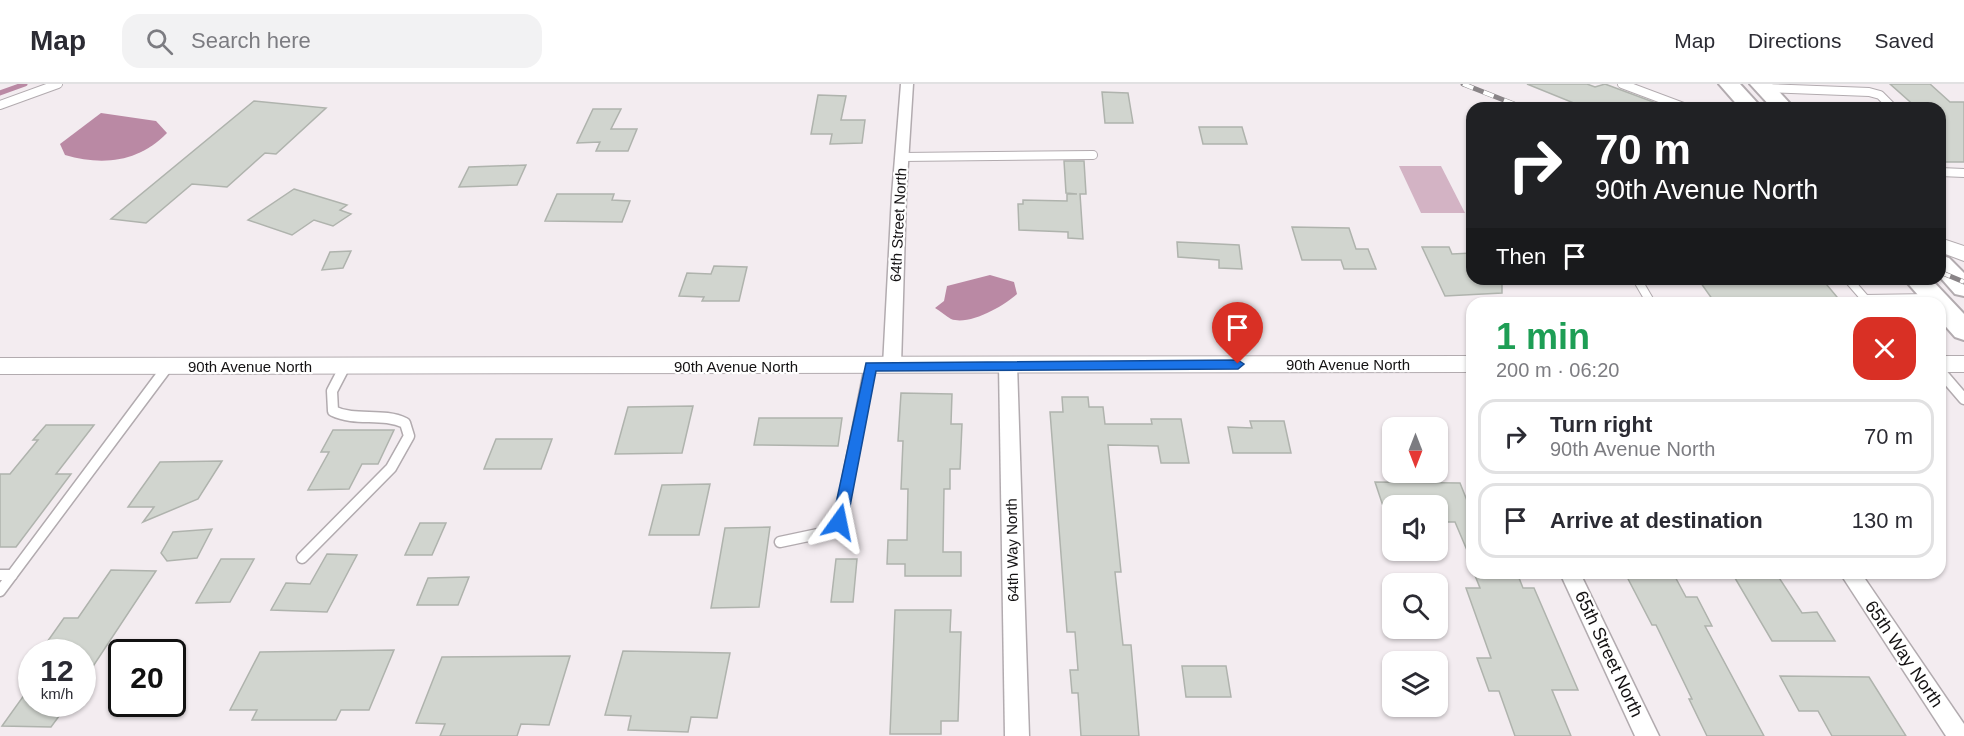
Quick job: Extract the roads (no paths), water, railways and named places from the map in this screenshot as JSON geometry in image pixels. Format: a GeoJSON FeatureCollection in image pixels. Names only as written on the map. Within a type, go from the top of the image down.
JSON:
{"type":"FeatureCollection","features":[{"type":"Feature","properties":{"kind":"main road"},"geometry":{"type":"LineString","coordinates":[[1729,84],[1746,102]]}},
{"type":"Feature","properties":{"kind":"main road"},"geometry":{"type":"LineString","coordinates":[[1762,86],[1778,102]]}},
{"type":"Feature","properties":{"kind":"main road"},"geometry":{"type":"LineString","coordinates":[[1946,269],[1964,288]]}},
{"type":"Feature","properties":{"kind":"main road"},"geometry":{"type":"LineString","coordinates":[[1922,285],[1933,297]]}},
{"type":"Feature","properties":{"kind":"main road"},"geometry":{"type":"LineString","coordinates":[[1946,312],[1964,331]]}},
{"type":"Feature","properties":{"kind":"street","name":"64th Street North"},"geometry":{"type":"LineString","coordinates":[[881,366],[907,84]]}},
{"type":"Feature","properties":{"kind":"street"},"geometry":{"type":"LineString","coordinates":[[1946,247],[1964,254]]}},
{"type":"Feature","properties":{"kind":"street","name":"64th Way North"},"geometry":{"type":"LineString","coordinates":[[1008,364],[1017,736]]}},
{"type":"Feature","properties":{"kind":"street","name":"90th Avenue North"},"geometry":{"type":"LineString","coordinates":[[0,366],[1466,364]]}},
{"type":"Feature","properties":{"kind":"street"},"geometry":{"type":"LineString","coordinates":[[1946,364],[1964,364]]}},
{"type":"Feature","properties":{"kind":"street","name":"65th Street North"},"geometry":{"type":"LineString","coordinates":[[1573,579],[1647,736]]}},
{"type":"Feature","properties":{"kind":"street","name":"65th Way North"},"geometry":{"type":"LineString","coordinates":[[1854,579],[1959,736]]}},
{"type":"Feature","properties":{"kind":"lane"},"geometry":{"type":"LineString","coordinates":[[0,105],[58,84]]}},
{"type":"Feature","properties":{"kind":"lane"},"geometry":{"type":"LineString","coordinates":[[1622,84],[1670,102]]}},
{"type":"Feature","properties":{"kind":"lane"},"geometry":{"type":"LineString","coordinates":[[1762,86],[1869,92],[1880,95],[1887,102]]}},
{"type":"Feature","properties":{"kind":"lane"},"geometry":{"type":"LineString","coordinates":[[902,157],[1093,155]]}},
{"type":"Feature","properties":{"kind":"lane"},"geometry":{"type":"LineString","coordinates":[[1946,172],[1964,173]]}},
{"type":"Feature","properties":{"kind":"lane"},"geometry":{"type":"LineString","coordinates":[[1853,285],[1864,297]]}},
{"type":"Feature","properties":{"kind":"lane"},"geometry":{"type":"LineString","coordinates":[[0,591],[168,366]]}},
{"type":"Feature","properties":{"kind":"lane"},"geometry":{"type":"LineString","coordinates":[[302,558],[391,468],[409,436],[405,423],[396,418],[381,415],[339,416],[333,411],[332,391],[345,366]]}},
{"type":"Feature","properties":{"kind":"lane"},"geometry":{"type":"LineString","coordinates":[[780,542],[832,531],[839,522],[881,366]]}},
{"type":"Feature","properties":{"kind":"lane"},"geometry":{"type":"LineString","coordinates":[[1946,378],[1964,399]]}},
{"type":"Feature","properties":{"kind":"lane"},"geometry":{"type":"LineString","coordinates":[[0,575],[12,575]]}},
{"type":"Feature","properties":{"kind":"waterway"},"geometry":{"type":"LineString","coordinates":[[0,93],[25,84]]}},
{"type":"Feature","properties":{"kind":"railway"},"geometry":{"type":"LineString","coordinates":[[1463,84],[1509,102]]}},
{"type":"Feature","properties":{"kind":"railway"},"geometry":{"type":"LineString","coordinates":[[1946,274],[1964,282]]}}]}
